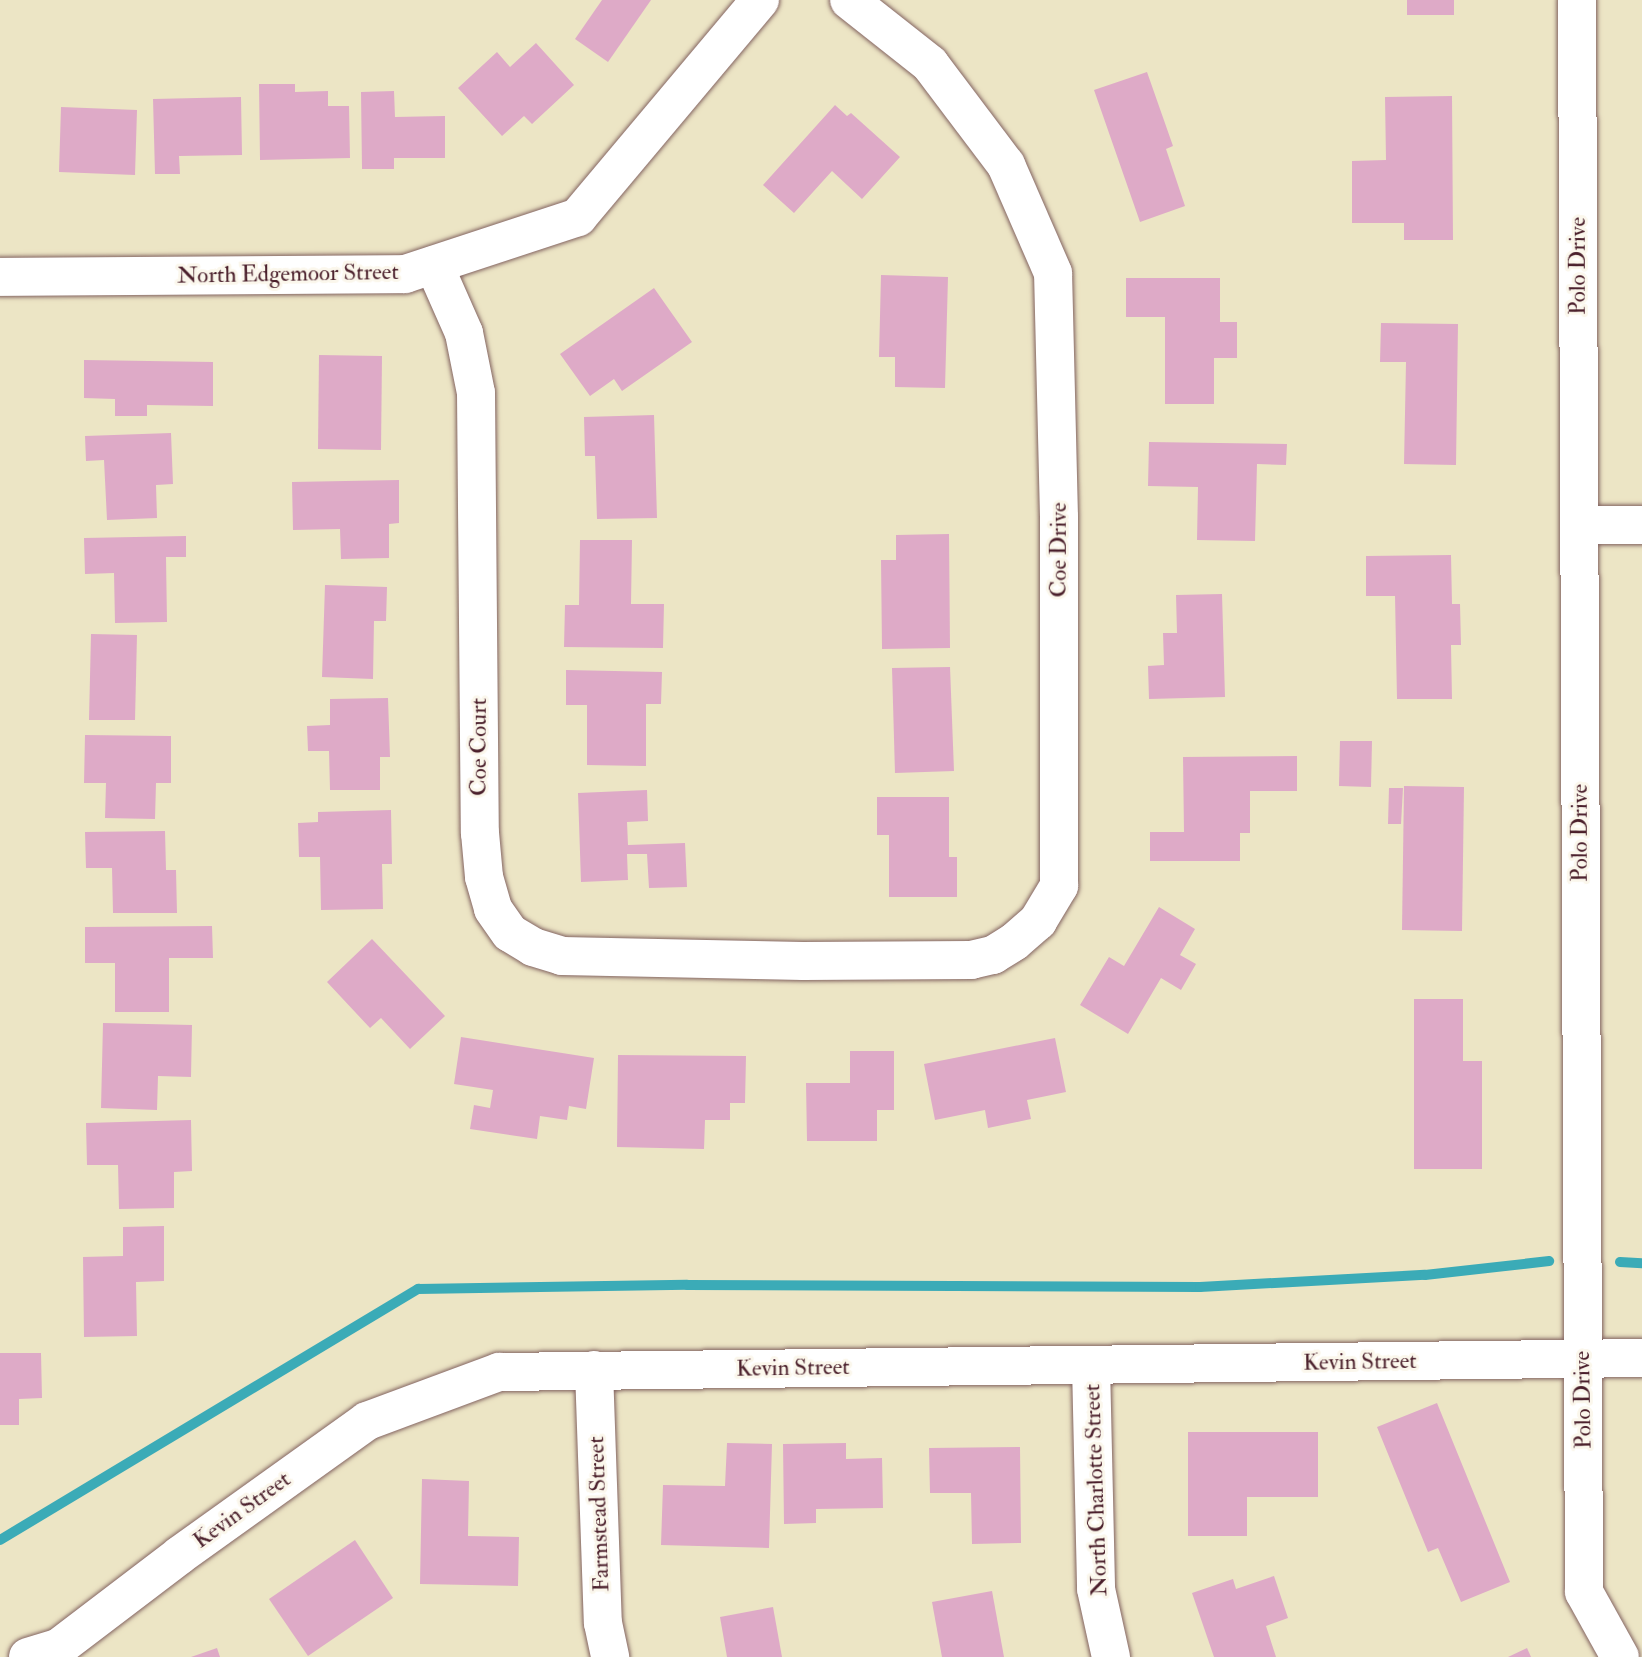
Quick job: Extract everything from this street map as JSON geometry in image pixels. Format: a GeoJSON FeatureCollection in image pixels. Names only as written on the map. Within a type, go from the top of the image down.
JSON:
{"type":"FeatureCollection","features":[{"type":"Feature","properties":{"kind":"street","name":"North Edgemoor Street"},"geometry":{"type":"LineString","coordinates":[[0,277],[405,274],[578,216],[760,0]]}},
{"type":"Feature","properties":{"kind":"street","name":"Coe Drive"},"geometry":{"type":"LineString","coordinates":[[803,961],[971,960],[993,955],[1014,942],[1038,921],[1059,886],[1059,517],[1054,273],[1006,165],[930,64],[849,0]]}},
{"type":"Feature","properties":{"kind":"street","name":"Polo Drive"},"geometry":{"type":"LineString","coordinates":[[1577,0],[1584,1592],[1620,1657]]}},
{"type":"Feature","properties":{"kind":"street","name":"Coe Court"},"geometry":{"type":"LineString","coordinates":[[434,265],[464,334],[476,393],[480,833],[484,877],[493,909],[510,933],[533,947],[562,956],[803,961]]}},
{"type":"Feature","properties":{"kind":"street"},"geometry":{"type":"LineString","coordinates":[[1579,525],[1642,525]]}},
{"type":"Feature","properties":{"kind":"street","name":"Kevin Street"},"geometry":{"type":"LineString","coordinates":[[43,1656],[367,1421],[499,1372],[1642,1358]]}},
{"type":"Feature","properties":{"kind":"street","name":"North Charlotte Street"},"geometry":{"type":"LineString","coordinates":[[1091,1365],[1096,1589],[1111,1657]]}},
{"type":"Feature","properties":{"kind":"street","name":"Farmstead Street"},"geometry":{"type":"LineString","coordinates":[[594,1370],[603,1623],[610,1657]]}},
{"type":"Feature","properties":{"kind":"building"},"geometry":{"type":"Polygon","coordinates":[[[602,0],[651,0],[608,62],[575,39],[602,0]]]}},
{"type":"Feature","properties":{"kind":"building"},"geometry":{"type":"Polygon","coordinates":[[[1407,0],[1454,0],[1454,15],[1407,15],[1407,0]]]}},
{"type":"Feature","properties":{"kind":"building"},"geometry":{"type":"Polygon","coordinates":[[[536,43],[574,85],[532,124],[524,116],[502,136],[458,88],[497,52],[510,67],[536,43]]]}},
{"type":"Feature","properties":{"kind":"building"},"geometry":{"type":"Polygon","coordinates":[[[1147,72],[1173,146],[1166,149],[1185,206],[1140,222],[1094,90],[1147,72]]]}},
{"type":"Feature","properties":{"kind":"building"},"geometry":{"type":"Polygon","coordinates":[[[259,84],[295,84],[295,92],[328,91],[328,106],[349,106],[350,158],[260,160],[259,84]]]}},
{"type":"Feature","properties":{"kind":"building"},"geometry":{"type":"Polygon","coordinates":[[[394,91],[395,117],[445,116],[445,158],[394,158],[394,169],[362,169],[361,92],[394,91]]]}},
{"type":"Feature","properties":{"kind":"building"},"geometry":{"type":"Polygon","coordinates":[[[1452,96],[1453,240],[1404,240],[1404,223],[1352,223],[1352,161],[1386,160],[1385,97],[1452,96]]]}},
{"type":"Feature","properties":{"kind":"building"},"geometry":{"type":"Polygon","coordinates":[[[241,97],[242,155],[179,156],[180,174],[155,174],[153,99],[241,97]]]}},
{"type":"Feature","properties":{"kind":"building"},"geometry":{"type":"Polygon","coordinates":[[[835,105],[847,116],[851,113],[900,157],[862,199],[832,171],[794,213],[763,185],[835,105]]]}},
{"type":"Feature","properties":{"kind":"building"},"geometry":{"type":"Polygon","coordinates":[[[61,107],[137,110],[135,175],[59,172],[61,107]]]}},
{"type":"Feature","properties":{"kind":"building"},"geometry":{"type":"Polygon","coordinates":[[[881,275],[948,277],[945,388],[895,387],[895,357],[879,357],[881,275]]]}},
{"type":"Feature","properties":{"kind":"building"},"geometry":{"type":"Polygon","coordinates":[[[1126,278],[1220,278],[1220,322],[1237,322],[1237,358],[1214,358],[1214,404],[1165,404],[1165,317],[1126,317],[1126,278]]]}},
{"type":"Feature","properties":{"kind":"building"},"geometry":{"type":"Polygon","coordinates":[[[654,288],[692,342],[622,391],[614,379],[590,396],[560,354],[654,288]]]}},
{"type":"Feature","properties":{"kind":"building"},"geometry":{"type":"Polygon","coordinates":[[[1381,323],[1458,324],[1456,465],[1404,464],[1406,362],[1380,362],[1381,323]]]}},
{"type":"Feature","properties":{"kind":"building"},"geometry":{"type":"Polygon","coordinates":[[[319,355],[382,356],[381,450],[318,449],[319,355]]]}},
{"type":"Feature","properties":{"kind":"building"},"geometry":{"type":"Polygon","coordinates":[[[84,360],[213,362],[213,406],[147,405],[147,416],[115,416],[115,399],[84,398],[84,360]]]}},
{"type":"Feature","properties":{"kind":"building"},"geometry":{"type":"Polygon","coordinates":[[[654,415],[657,518],[597,519],[595,456],[585,456],[584,417],[654,415]]]}},
{"type":"Feature","properties":{"kind":"building"},"geometry":{"type":"Polygon","coordinates":[[[171,433],[173,484],[156,485],[157,518],[107,520],[104,460],[86,461],[85,436],[171,433]]]}},
{"type":"Feature","properties":{"kind":"building"},"geometry":{"type":"Polygon","coordinates":[[[1149,442],[1287,444],[1286,465],[1257,464],[1255,541],[1197,540],[1198,487],[1148,486],[1149,442]]]}},
{"type":"Feature","properties":{"kind":"building"},"geometry":{"type":"Polygon","coordinates":[[[399,480],[399,523],[389,524],[389,558],[341,559],[340,529],[293,530],[292,482],[399,480]]]}},
{"type":"Feature","properties":{"kind":"building"},"geometry":{"type":"Polygon","coordinates":[[[949,534],[950,648],[882,649],[881,560],[896,560],[896,535],[949,534]]]}},
{"type":"Feature","properties":{"kind":"building"},"geometry":{"type":"Polygon","coordinates":[[[186,536],[186,557],[166,557],[167,622],[115,623],[114,573],[85,574],[84,538],[186,536]]]}},
{"type":"Feature","properties":{"kind":"building"},"geometry":{"type":"Polygon","coordinates":[[[580,540],[632,540],[631,604],[664,604],[663,648],[564,647],[565,605],[579,605],[580,540]]]}},
{"type":"Feature","properties":{"kind":"building"},"geometry":{"type":"Polygon","coordinates":[[[1451,555],[1452,604],[1460,604],[1461,645],[1451,645],[1452,699],[1397,699],[1395,596],[1366,596],[1366,556],[1451,555]]]}},
{"type":"Feature","properties":{"kind":"building"},"geometry":{"type":"Polygon","coordinates":[[[325,585],[387,587],[386,621],[374,621],[373,679],[322,677],[325,585]]]}},
{"type":"Feature","properties":{"kind":"building"},"geometry":{"type":"Polygon","coordinates":[[[1222,594],[1225,697],[1149,699],[1148,666],[1164,665],[1163,633],[1177,633],[1176,595],[1222,594]]]}},
{"type":"Feature","properties":{"kind":"building"},"geometry":{"type":"Polygon","coordinates":[[[91,634],[137,635],[135,720],[89,720],[91,634]]]}},
{"type":"Feature","properties":{"kind":"building"},"geometry":{"type":"Polygon","coordinates":[[[950,667],[954,771],[895,773],[892,668],[950,667]]]}},
{"type":"Feature","properties":{"kind":"building"},"geometry":{"type":"Polygon","coordinates":[[[566,670],[662,672],[661,704],[646,704],[646,766],[587,765],[587,705],[566,705],[566,670]]]}},
{"type":"Feature","properties":{"kind":"building"},"geometry":{"type":"Polygon","coordinates":[[[388,698],[390,757],[380,757],[380,790],[330,790],[329,751],[308,751],[307,726],[330,725],[330,699],[388,698]]]}},
{"type":"Feature","properties":{"kind":"building"},"geometry":{"type":"Polygon","coordinates":[[[85,735],[171,736],[171,783],[156,783],[155,819],[105,818],[106,783],[84,783],[85,735]]]}},
{"type":"Feature","properties":{"kind":"building"},"geometry":{"type":"Polygon","coordinates":[[[1340,741],[1372,741],[1371,787],[1339,786],[1340,741]]]}},
{"type":"Feature","properties":{"kind":"building"},"geometry":{"type":"Polygon","coordinates":[[[1297,756],[1297,791],[1250,791],[1250,833],[1240,833],[1240,861],[1150,861],[1150,832],[1184,832],[1183,757],[1297,756]]]}},
{"type":"Feature","properties":{"kind":"building"},"geometry":{"type":"Polygon","coordinates":[[[1404,786],[1464,787],[1462,931],[1402,930],[1404,786]]]}},
{"type":"Feature","properties":{"kind":"building"},"geometry":{"type":"Polygon","coordinates":[[[1389,788],[1403,788],[1401,824],[1388,824],[1389,788]]]}},
{"type":"Feature","properties":{"kind":"building"},"geometry":{"type":"Polygon","coordinates":[[[647,790],[648,821],[627,822],[628,845],[685,843],[687,887],[649,888],[647,854],[627,854],[628,880],[581,882],[578,793],[647,790]]]}},
{"type":"Feature","properties":{"kind":"building"},"geometry":{"type":"Polygon","coordinates":[[[877,797],[949,797],[949,857],[957,857],[957,897],[889,897],[889,835],[877,835],[877,797]]]}},
{"type":"Feature","properties":{"kind":"building"},"geometry":{"type":"Polygon","coordinates":[[[391,810],[392,864],[382,864],[383,909],[321,910],[320,857],[299,857],[298,823],[318,822],[318,812],[391,810]]]}},
{"type":"Feature","properties":{"kind":"building"},"geometry":{"type":"Polygon","coordinates":[[[165,831],[166,870],[176,870],[177,913],[113,913],[112,868],[86,868],[85,832],[165,831]]]}},
{"type":"Feature","properties":{"kind":"building"},"geometry":{"type":"Polygon","coordinates":[[[1159,907],[1195,929],[1180,955],[1196,964],[1181,990],[1161,978],[1128,1034],[1080,1005],[1109,957],[1124,966],[1159,907]]]}},
{"type":"Feature","properties":{"kind":"building"},"geometry":{"type":"Polygon","coordinates":[[[212,926],[213,958],[169,958],[169,1012],[115,1012],[115,963],[85,963],[85,927],[212,926]]]}},
{"type":"Feature","properties":{"kind":"building"},"geometry":{"type":"Polygon","coordinates":[[[372,939],[445,1016],[410,1049],[381,1018],[370,1028],[327,982],[372,939]]]}},
{"type":"Feature","properties":{"kind":"building"},"geometry":{"type":"Polygon","coordinates":[[[1414,999],[1463,999],[1463,1061],[1482,1061],[1482,1169],[1414,1169],[1414,999]]]}},
{"type":"Feature","properties":{"kind":"building"},"geometry":{"type":"Polygon","coordinates":[[[103,1023],[192,1025],[191,1077],[158,1076],[157,1110],[101,1108],[103,1023]]]}},
{"type":"Feature","properties":{"kind":"building"},"geometry":{"type":"Polygon","coordinates":[[[461,1037],[594,1058],[586,1109],[569,1106],[567,1120],[540,1116],[537,1139],[470,1129],[474,1105],[490,1108],[493,1090],[454,1084],[461,1037]]]}},
{"type":"Feature","properties":{"kind":"building"},"geometry":{"type":"Polygon","coordinates":[[[1055,1038],[1066,1092],[1027,1100],[1031,1119],[988,1128],[985,1110],[935,1120],[924,1064],[1055,1038]]]}},
{"type":"Feature","properties":{"kind":"building"},"geometry":{"type":"Polygon","coordinates":[[[850,1051],[894,1051],[894,1110],[877,1110],[877,1141],[807,1141],[806,1083],[850,1083],[850,1051]]]}},
{"type":"Feature","properties":{"kind":"building"},"geometry":{"type":"Polygon","coordinates":[[[618,1055],[746,1056],[745,1103],[730,1103],[730,1120],[705,1120],[704,1149],[617,1147],[618,1055]]]}},
{"type":"Feature","properties":{"kind":"building"},"geometry":{"type":"Polygon","coordinates":[[[191,1120],[192,1171],[174,1172],[174,1208],[119,1209],[118,1165],[87,1165],[86,1123],[191,1120]]]}},
{"type":"Feature","properties":{"kind":"building"},"geometry":{"type":"Polygon","coordinates":[[[164,1226],[164,1281],[136,1282],[137,1336],[84,1337],[83,1257],[123,1256],[123,1227],[164,1226]]]}},
{"type":"Feature","properties":{"kind":"building"},"geometry":{"type":"Polygon","coordinates":[[[0,1353],[41,1353],[42,1398],[19,1399],[19,1425],[0,1425],[0,1353]]]}},
{"type":"Feature","properties":{"kind":"building"},"geometry":{"type":"Polygon","coordinates":[[[1437,1403],[1510,1582],[1461,1602],[1438,1548],[1428,1552],[1377,1427],[1437,1403]]]}},
{"type":"Feature","properties":{"kind":"building"},"geometry":{"type":"Polygon","coordinates":[[[1188,1432],[1318,1432],[1318,1497],[1247,1497],[1247,1536],[1188,1536],[1188,1432]]]}},
{"type":"Feature","properties":{"kind":"building"},"geometry":{"type":"Polygon","coordinates":[[[727,1443],[772,1444],[769,1548],[661,1545],[663,1485],[725,1486],[727,1443]]]}},
{"type":"Feature","properties":{"kind":"building"},"geometry":{"type":"Polygon","coordinates":[[[846,1443],[846,1459],[882,1458],[883,1508],[816,1509],[816,1523],[784,1524],[783,1444],[846,1443]]]}},
{"type":"Feature","properties":{"kind":"building"},"geometry":{"type":"Polygon","coordinates":[[[1020,1447],[1021,1543],[972,1544],[971,1493],[930,1493],[929,1448],[1020,1447]]]}},
{"type":"Feature","properties":{"kind":"building"},"geometry":{"type":"Polygon","coordinates":[[[422,1479],[469,1481],[468,1536],[519,1537],[518,1586],[420,1584],[422,1479]]]}},
{"type":"Feature","properties":{"kind":"building"},"geometry":{"type":"Polygon","coordinates":[[[355,1540],[393,1598],[308,1656],[269,1599],[355,1540]]]}},
{"type":"Feature","properties":{"kind":"building"},"geometry":{"type":"Polygon","coordinates":[[[1274,1576],[1288,1618],[1266,1626],[1276,1657],[1214,1657],[1192,1593],[1233,1579],[1236,1589],[1274,1576]]]}},
{"type":"Feature","properties":{"kind":"building"},"geometry":{"type":"Polygon","coordinates":[[[992,1591],[1004,1657],[942,1657],[932,1602],[992,1591]]]}},
{"type":"Feature","properties":{"kind":"building"},"geometry":{"type":"Polygon","coordinates":[[[773,1607],[782,1657],[727,1657],[720,1617],[773,1607]]]}},
{"type":"Feature","properties":{"kind":"building"},"geometry":{"type":"Polygon","coordinates":[[[217,1648],[220,1657],[191,1657],[217,1648]]]}},
{"type":"Feature","properties":{"kind":"building"},"geometry":{"type":"Polygon","coordinates":[[[1527,1648],[1531,1657],[1508,1657],[1527,1648]]]}},
{"type":"Feature","properties":{"kind":"waterway"},"geometry":{"type":"LineString","coordinates":[[0,1540],[418,1289],[687,1285],[1200,1287],[1425,1275],[1549,1261]]}},
{"type":"Feature","properties":{"kind":"waterway"},"geometry":{"type":"LineString","coordinates":[[1620,1262],[1642,1263]]}}]}
